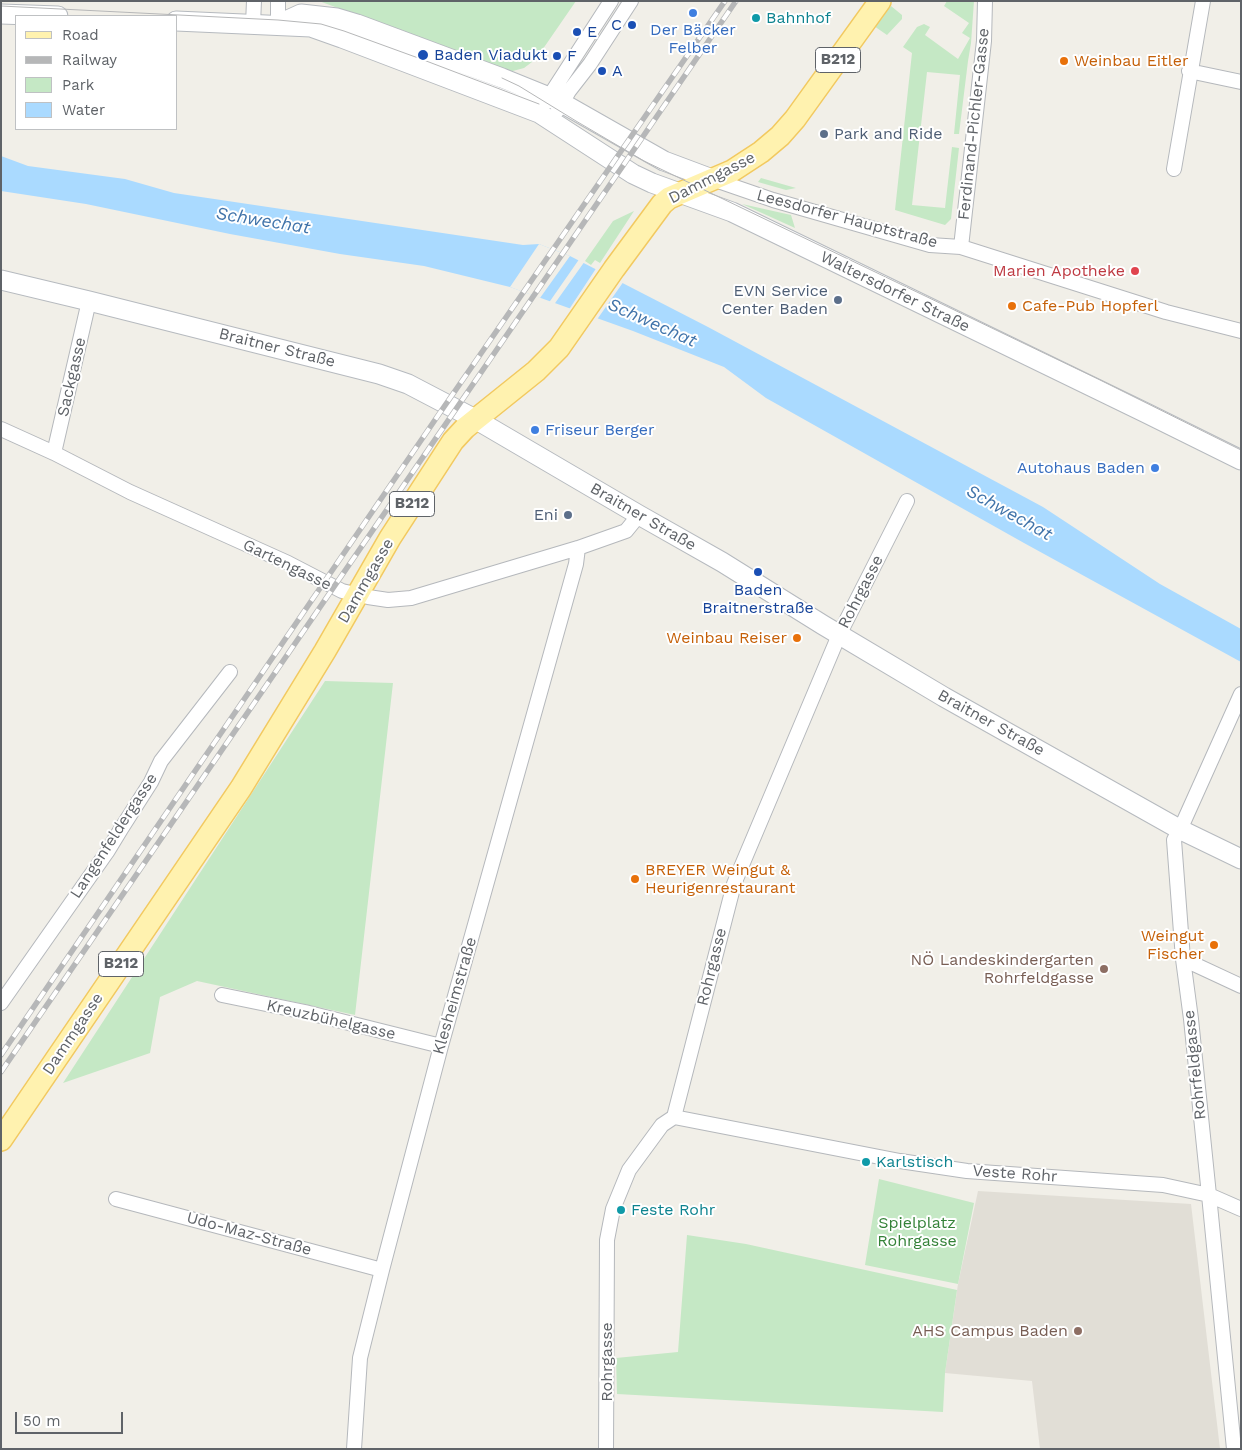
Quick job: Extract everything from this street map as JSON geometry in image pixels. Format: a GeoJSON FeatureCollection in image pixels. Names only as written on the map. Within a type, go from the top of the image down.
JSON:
{"type":"FeatureCollection","features":[{"type":"Feature","properties":{"kind":"main road","name":"Dammgasse"},"geometry":{"type":"LineString","coordinates":[[1,1140],[241,788],[325,651],[390,538],[453,441],[465,428],[536,371],[559,348],[662,204],[669,198],[732,171],[761,152],[780,136],[795,119],[880,1]]}},
{"type":"Feature","properties":{"kind":"street"},"geometry":{"type":"LineString","coordinates":[[253,24],[254,1]]}},
{"type":"Feature","properties":{"kind":"street"},"geometry":{"type":"LineString","coordinates":[[278,1],[278,25],[301,14],[337,18],[502,78],[555,100],[664,161],[712,180]]}},
{"type":"Feature","properties":{"kind":"street"},"geometry":{"type":"LineString","coordinates":[[546,117],[611,1]]}},
{"type":"Feature","properties":{"kind":"street"},"geometry":{"type":"LineString","coordinates":[[555,100],[569,91],[590,64],[631,1]]}},
{"type":"Feature","properties":{"kind":"street","name":"Ferdinand-Pichler-Gasse"},"geometry":{"type":"LineString","coordinates":[[961,247],[984,41],[985,1]]}},
{"type":"Feature","properties":{"kind":"street"},"geometry":{"type":"LineString","coordinates":[[1174,169],[1203,1]]}},
{"type":"Feature","properties":{"kind":"street"},"geometry":{"type":"LineString","coordinates":[[1,14],[30,15]]}},
{"type":"Feature","properties":{"kind":"street","name":"Waltersdorfer Straße"},"geometry":{"type":"LineString","coordinates":[[178,21],[311,28],[334,35],[546,117],[633,174],[652,183],[732,212],[822,258],[1241,460]]}},
{"type":"Feature","properties":{"kind":"street"},"geometry":{"type":"LineString","coordinates":[[1190,71],[1241,82]]}},
{"type":"Feature","properties":{"kind":"street","name":"Leesdorfer Hauptstraße"},"geometry":{"type":"LineString","coordinates":[[712,180],[773,200],[930,245],[961,247],[1166,312],[1241,331]]}},
{"type":"Feature","properties":{"kind":"street","name":"Braitner Straße"},"geometry":{"type":"LineString","coordinates":[[1,280],[379,374],[408,384],[476,419],[639,516],[722,562],[839,635],[944,697],[1179,829],[1241,859]]}},
{"type":"Feature","properties":{"kind":"street","name":"Sackgasse"},"geometry":{"type":"LineString","coordinates":[[54,453],[89,301]]}},
{"type":"Feature","properties":{"kind":"street","name":"Gartengasse"},"geometry":{"type":"LineString","coordinates":[[1,429],[54,453],[130,492],[288,563],[342,592],[388,600],[412,598],[578,548],[626,531],[639,516]]}},
{"type":"Feature","properties":{"kind":"street","name":"Rohrgasse"},"geometry":{"type":"LineString","coordinates":[[606,1449],[607,1240],[613,1209],[629,1170],[662,1125],[674,1117],[734,884],[839,635],[908,501]]}},
{"type":"Feature","properties":{"kind":"street","name":"Klesheimstraße"},"geometry":{"type":"LineString","coordinates":[[354,1449],[360,1358],[441,1046],[576,564],[578,548]]}},
{"type":"Feature","properties":{"kind":"street","name":"Langenfeldergasse"},"geometry":{"type":"LineString","coordinates":[[1,1003],[107,852],[151,782],[161,761],[230,672]]}},
{"type":"Feature","properties":{"kind":"street","name":"Rohrfeldgasse"},"geometry":{"type":"LineString","coordinates":[[1234,1449],[1191,1019],[1183,959],[1174,840],[1241,694]]}},
{"type":"Feature","properties":{"kind":"street"},"geometry":{"type":"LineString","coordinates":[[1183,959],[1241,986]]}},
{"type":"Feature","properties":{"kind":"street","name":"Kreuzbühelgasse"},"geometry":{"type":"LineString","coordinates":[[222,995],[306,1012],[441,1046]]}},
{"type":"Feature","properties":{"kind":"street","name":"Veste Rohr"},"geometry":{"type":"LineString","coordinates":[[674,1117],[882,1158],[966,1171],[1163,1186],[1209,1195],[1241,1209]]}},
{"type":"Feature","properties":{"kind":"street","name":"Udo-Maz-Straße"},"geometry":{"type":"LineString","coordinates":[[116,1199],[382,1270]]}},
{"type":"Feature","properties":{"kind":"shaded area","name":"AHS Campus Baden"},"geometry":{"type":"Polygon","coordinates":[[[978,1191],[1191,1204],[1220,1449],[1040,1449],[1032,1381],[945,1373],[958,1284],[978,1191]]]}},
{"type":"Feature","properties":{"kind":"green space"},"geometry":{"type":"Polygon","coordinates":[[[319,1],[576,1],[536,59],[524,68],[509,72],[319,1]]]}},
{"type":"Feature","properties":{"kind":"green space"},"geometry":{"type":"Polygon","coordinates":[[[947,1],[974,1],[971,43],[959,134],[954,134],[960,75],[927,72],[912,205],[945,208],[952,147],[959,148],[951,219],[945,225],[895,210],[912,53],[903,47],[917,27],[924,24],[930,27],[925,35],[958,59],[970,38],[962,33],[969,23],[944,6],[947,1]]]}},
{"type":"Feature","properties":{"kind":"green space"},"geometry":{"type":"Polygon","coordinates":[[[891,6],[902,15],[902,19],[887,35],[874,26],[891,6]]]}},
{"type":"Feature","properties":{"kind":"green space"},"geometry":{"type":"Polygon","coordinates":[[[761,178],[796,188],[786,190],[758,182],[761,178]]]}},
{"type":"Feature","properties":{"kind":"green space"},"geometry":{"type":"Polygon","coordinates":[[[742,204],[791,215],[795,228],[742,204]]]}},
{"type":"Feature","properties":{"kind":"green space"},"geometry":{"type":"Polygon","coordinates":[[[634,211],[600,263],[595,260],[591,265],[585,261],[613,221],[634,211]]]}},
{"type":"Feature","properties":{"kind":"green space"},"geometry":{"type":"Polygon","coordinates":[[[325,681],[393,683],[355,1015],[197,981],[160,997],[150,1053],[63,1083],[325,681]]]}},
{"type":"Feature","properties":{"kind":"green space","name":"Spielplatz Rohrgasse"},"geometry":{"type":"Polygon","coordinates":[[[879,1179],[974,1203],[958,1284],[865,1265],[879,1179]]]}},
{"type":"Feature","properties":{"kind":"green space"},"geometry":{"type":"Polygon","coordinates":[[[687,1235],[746,1244],[957,1290],[945,1373],[943,1412],[617,1394],[616,1358],[678,1352],[687,1235]]]}},
{"type":"Feature","properties":{"kind":"water","name":"Schwechat"},"geometry":{"type":"Polygon","coordinates":[[[1,156],[28,166],[125,179],[174,193],[523,245],[539,244],[570,256],[708,327],[1043,507],[1160,584],[1241,629],[1241,662],[766,398],[724,367],[633,331],[510,287],[424,266],[340,254],[230,234],[86,204],[1,191],[1,156]]]}},
{"type":"Feature","properties":{"kind":"pier"},"geometry":{"type":"Polygon","coordinates":[[[539,244],[570,256],[540,298],[510,287],[539,244]]]}},
{"type":"Feature","properties":{"kind":"pier"},"geometry":{"type":"Polygon","coordinates":[[[580,258],[585,261],[553,306],[548,304],[580,258]]]}},
{"type":"Feature","properties":{"kind":"pier"},"geometry":{"type":"Polygon","coordinates":[[[597,267],[624,281],[596,321],[568,311],[597,267]]]}},
{"type":"Feature","properties":{"kind":"tram line"},"geometry":{"type":"LineString","coordinates":[[1,6],[278,20],[321,24],[421,59],[539,104]]}},
{"type":"Feature","properties":{"kind":"tram line"},"geometry":{"type":"LineString","coordinates":[[502,78],[519,86],[644,161],[1098,379],[1241,450]]}},
{"type":"Feature","properties":{"kind":"railway"},"geometry":{"type":"LineString","coordinates":[[1,1055],[437,417],[725,1]]}},
{"type":"Feature","properties":{"kind":"railway"},"geometry":{"type":"LineString","coordinates":[[1,1072],[736,1]]}},
{"type":"Feature","properties":{"kind":"place","name":"Der Bäcker Felber"},"geometry":{"type":"Point","coordinates":[693,13]}},
{"type":"Feature","properties":{"kind":"place","name":"Bahnhof"},"geometry":{"type":"Point","coordinates":[756,18]}},
{"type":"Feature","properties":{"kind":"place","name":"C"},"geometry":{"type":"Point","coordinates":[632,25]}},
{"type":"Feature","properties":{"kind":"place","name":"E"},"geometry":{"type":"Point","coordinates":[577,32]}},
{"type":"Feature","properties":{"kind":"place","name":"Baden Viadukt"},"geometry":{"type":"Point","coordinates":[423,55]}},
{"type":"Feature","properties":{"kind":"place","name":"F"},"geometry":{"type":"Point","coordinates":[557,56]}},
{"type":"Feature","properties":{"kind":"place","name":"Weinbau Eitler"},"geometry":{"type":"Point","coordinates":[1064,61]}},
{"type":"Feature","properties":{"kind":"place","name":"A"},"geometry":{"type":"Point","coordinates":[602,71]}},
{"type":"Feature","properties":{"kind":"place","name":"Park and Ride"},"geometry":{"type":"Point","coordinates":[824,134]}},
{"type":"Feature","properties":{"kind":"place","name":"Marien Apotheke"},"geometry":{"type":"Point","coordinates":[1135,271]}},
{"type":"Feature","properties":{"kind":"place","name":"EVN Service Center Baden"},"geometry":{"type":"Point","coordinates":[838,300]}},
{"type":"Feature","properties":{"kind":"place","name":"Cafe-Pub Hopferl"},"geometry":{"type":"Point","coordinates":[1012,306]}},
{"type":"Feature","properties":{"kind":"place","name":"Friseur Berger"},"geometry":{"type":"Point","coordinates":[535,430]}},
{"type":"Feature","properties":{"kind":"place","name":"Autohaus Baden"},"geometry":{"type":"Point","coordinates":[1155,468]}},
{"type":"Feature","properties":{"kind":"place","name":"Eni"},"geometry":{"type":"Point","coordinates":[568,515]}},
{"type":"Feature","properties":{"kind":"place","name":"Baden Braitnerstraße"},"geometry":{"type":"Point","coordinates":[758,572]}},
{"type":"Feature","properties":{"kind":"place","name":"Weinbau Reiser"},"geometry":{"type":"Point","coordinates":[797,638]}},
{"type":"Feature","properties":{"kind":"place","name":"BREYER Weingut & Heurigenrestaurant"},"geometry":{"type":"Point","coordinates":[635,879]}},
{"type":"Feature","properties":{"kind":"place","name":"Weingut Fischer"},"geometry":{"type":"Point","coordinates":[1214,945]}},
{"type":"Feature","properties":{"kind":"place","name":"NÖ Landeskindergarten Rohrfeldgasse"},"geometry":{"type":"Point","coordinates":[1104,969]}},
{"type":"Feature","properties":{"kind":"place","name":"Karlstisch"},"geometry":{"type":"Point","coordinates":[866,1162]}},
{"type":"Feature","properties":{"kind":"place","name":"Feste Rohr"},"geometry":{"type":"Point","coordinates":[621,1210]}},
{"type":"Feature","properties":{"kind":"place","name":"AHS Campus Baden"},"geometry":{"type":"Point","coordinates":[1078,1331]}}]}
